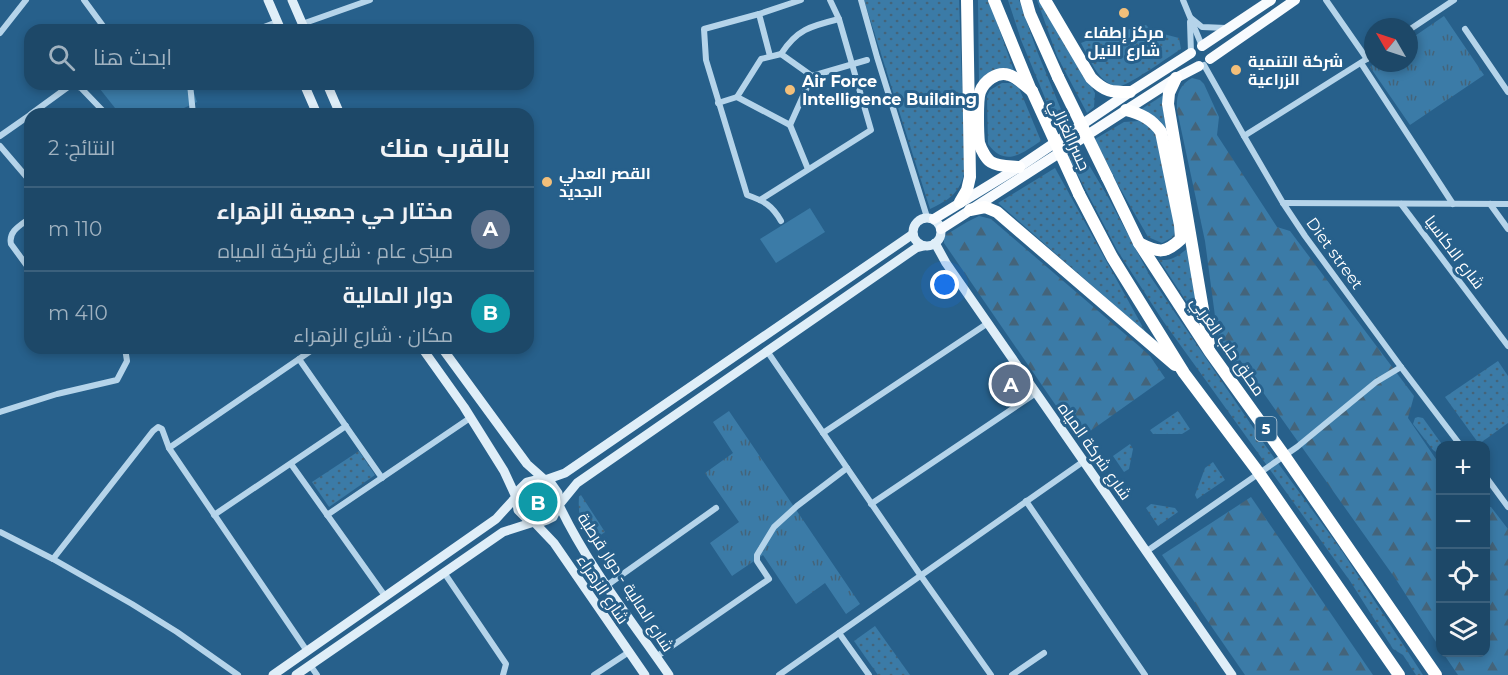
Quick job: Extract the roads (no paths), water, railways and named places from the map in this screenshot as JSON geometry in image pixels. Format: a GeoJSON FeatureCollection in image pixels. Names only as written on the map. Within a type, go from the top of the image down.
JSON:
{"type":"FeatureCollection","features":[{"type":"Feature","properties":{"kind":"highway"},"geometry":{"type":"LineString","coordinates":[[968,0],[970,177],[965,206],[985,207],[997,212],[1184,373]]}},
{"type":"Feature","properties":{"kind":"highway","name":"5"},"geometry":{"type":"LineString","coordinates":[[994,0],[1032,91]]}},
{"type":"Feature","properties":{"kind":"highway","name":"جسر الغزالي"},"geometry":{"type":"LineString","coordinates":[[1026,0],[1058,77],[1107,177]]}},
{"type":"Feature","properties":{"kind":"highway"},"geometry":{"type":"LineString","coordinates":[[1045,0],[1091,78],[1100,86],[1113,92],[1130,92]]}},
{"type":"Feature","properties":{"kind":"highway"},"geometry":{"type":"LineString","coordinates":[[1019,167],[1000,166],[991,162],[984,154],[980,144],[978,103],[980,91],[988,80],[998,74],[1010,75],[1032,91]]}},
{"type":"Feature","properties":{"kind":"highway"},"geometry":{"type":"LineString","coordinates":[[1176,78],[1169,93],[1168,105],[1210,352]]}},
{"type":"Feature","properties":{"kind":"highway","name":"جسر الغزالي"},"geometry":{"type":"LineString","coordinates":[[1032,91],[1079,194],[1112,257],[1184,373]]}},
{"type":"Feature","properties":{"kind":"highway"},"geometry":{"type":"LineString","coordinates":[[1126,110],[1141,113],[1155,123],[1161,132],[1180,225],[1181,239],[1170,249],[1159,251],[1139,243]]}},
{"type":"Feature","properties":{"kind":"highway","name":"محلق حلب الغربي"},"geometry":{"type":"LineString","coordinates":[[1107,177],[1139,243],[1210,352],[1436,675]]}},
{"type":"Feature","properties":{"kind":"highway","name":"5"},"geometry":{"type":"LineString","coordinates":[[1184,373],[1259,473],[1399,675]]}},
{"type":"Feature","properties":{"kind":"main road"},"geometry":{"type":"LineString","coordinates":[[268,0],[278,24]]}},
{"type":"Feature","properties":{"kind":"main road"},"geometry":{"type":"LineString","coordinates":[[292,0],[303,24]]}},
{"type":"Feature","properties":{"kind":"main road"},"geometry":{"type":"LineString","coordinates":[[426,354],[504,471],[522,516],[534,522],[553,517],[559,505],[578,483],[916,248],[935,243],[940,237],[941,229],[965,206],[1019,167],[1191,53],[1194,48],[1202,46],[1271,0]]}},
{"type":"Feature","properties":{"kind":"main road"},"geometry":{"type":"LineString","coordinates":[[924,246],[916,242],[913,234],[916,222],[965,206],[1204,63],[1295,0]]}},
{"type":"Feature","properties":{"kind":"main road"},"geometry":{"type":"LineString","coordinates":[[1202,46],[1210,53],[1204,63]]}},
{"type":"Feature","properties":{"kind":"main road"},"geometry":{"type":"LineString","coordinates":[[1191,53],[1193,63],[1204,63]]}},
{"type":"Feature","properties":{"kind":"main road"},"geometry":{"type":"LineString","coordinates":[[307,90],[314,108]]}},
{"type":"Feature","properties":{"kind":"main road"},"geometry":{"type":"LineString","coordinates":[[330,90],[337,108]]}},
{"type":"Feature","properties":{"kind":"main road"},"geometry":{"type":"LineString","coordinates":[[930,218],[941,229]]}},
{"type":"Feature","properties":{"kind":"main road"},"geometry":{"type":"LineString","coordinates":[[273,675],[496,519],[527,482],[545,480],[565,473],[913,234]]}},
{"type":"Feature","properties":{"kind":"main road","name":"شارع شركة المياه"},"geometry":{"type":"LineString","coordinates":[[935,243],[1232,675]]}},
{"type":"Feature","properties":{"kind":"main road"},"geometry":{"type":"LineString","coordinates":[[446,354],[527,464],[551,483],[558,493],[559,505]]}},
{"type":"Feature","properties":{"kind":"main road","name":"شارع المالية - دوار قرطبة"},"geometry":{"type":"LineString","coordinates":[[559,505],[572,531],[606,586],[669,675]]}},
{"type":"Feature","properties":{"kind":"main road"},"geometry":{"type":"LineString","coordinates":[[296,675],[504,532],[534,522]]}},
{"type":"Feature","properties":{"kind":"main road","name":"شارع الزهراء"},"geometry":{"type":"LineString","coordinates":[[534,522],[554,543],[645,675]]}},
{"type":"Feature","properties":{"kind":"street"},"geometry":{"type":"LineString","coordinates":[[0,33],[26,0]]}},
{"type":"Feature","properties":{"kind":"street"},"geometry":{"type":"LineString","coordinates":[[84,0],[102,24]]}},
{"type":"Feature","properties":{"kind":"street"},"geometry":{"type":"LineString","coordinates":[[311,24],[370,0]]}},
{"type":"Feature","properties":{"kind":"street"},"geometry":{"type":"LineString","coordinates":[[781,221],[771,206],[747,195],[706,60],[704,29],[801,0]]}},
{"type":"Feature","properties":{"kind":"street"},"geometry":{"type":"LineString","coordinates":[[760,200],[871,130],[839,19],[830,0]]}},
{"type":"Feature","properties":{"kind":"street"},"geometry":{"type":"LineString","coordinates":[[861,0],[877,57],[930,218]]}},
{"type":"Feature","properties":{"kind":"street"},"geometry":{"type":"LineString","coordinates":[[1183,0],[1202,46]]}},
{"type":"Feature","properties":{"kind":"street"},"geometry":{"type":"LineString","coordinates":[[1326,0],[1364,55]]}},
{"type":"Feature","properties":{"kind":"street"},"geometry":{"type":"LineString","coordinates":[[1418,24],[1454,0]]}},
{"type":"Feature","properties":{"kind":"street"},"geometry":{"type":"LineString","coordinates":[[759,14],[770,56]]}},
{"type":"Feature","properties":{"kind":"street"},"geometry":{"type":"LineString","coordinates":[[1191,18],[1202,27],[1227,28]]}},
{"type":"Feature","properties":{"kind":"street"},"geometry":{"type":"LineString","coordinates":[[1191,18],[1191,53]]}},
{"type":"Feature","properties":{"kind":"street"},"geometry":{"type":"LineString","coordinates":[[718,103],[737,97],[761,59],[780,54],[794,36],[815,25],[839,19]]}},
{"type":"Feature","properties":{"kind":"street"},"geometry":{"type":"LineString","coordinates":[[1464,28],[1508,92]]}},
{"type":"Feature","properties":{"kind":"street"},"geometry":{"type":"LineString","coordinates":[[780,54],[812,76]]}},
{"type":"Feature","properties":{"kind":"street"},"geometry":{"type":"LineString","coordinates":[[790,125],[812,76],[867,60]]}},
{"type":"Feature","properties":{"kind":"street"},"geometry":{"type":"LineString","coordinates":[[1244,136],[1364,61]]}},
{"type":"Feature","properties":{"kind":"street","name":"Diet street"},"geometry":{"type":"LineString","coordinates":[[1204,63],[1283,203],[1305,236],[1457,441]]}},
{"type":"Feature","properties":{"kind":"street"},"geometry":{"type":"LineString","coordinates":[[1375,72],[1453,204]]}},
{"type":"Feature","properties":{"kind":"street"},"geometry":{"type":"LineString","coordinates":[[38,108],[64,90]]}},
{"type":"Feature","properties":{"kind":"street"},"geometry":{"type":"LineString","coordinates":[[83,90],[100,108]]}},
{"type":"Feature","properties":{"kind":"street"},"geometry":{"type":"LineString","coordinates":[[191,90],[192,108]]}},
{"type":"Feature","properties":{"kind":"street"},"geometry":{"type":"LineString","coordinates":[[737,97],[790,125],[808,169]]}},
{"type":"Feature","properties":{"kind":"street"},"geometry":{"type":"LineString","coordinates":[[0,136],[24,118]]}},
{"type":"Feature","properties":{"kind":"street"},"geometry":{"type":"LineString","coordinates":[[0,146],[24,174]]}},
{"type":"Feature","properties":{"kind":"street"},"geometry":{"type":"LineString","coordinates":[[1283,203],[1508,204]]}},
{"type":"Feature","properties":{"kind":"street","name":"شارع الاكاسيا"},"geometry":{"type":"LineString","coordinates":[[1401,204],[1508,346]]}},
{"type":"Feature","properties":{"kind":"street"},"geometry":{"type":"LineString","coordinates":[[1490,204],[1508,229]]}},
{"type":"Feature","properties":{"kind":"street"},"geometry":{"type":"LineString","coordinates":[[24,222],[15,229],[10,239],[24,261]]}},
{"type":"Feature","properties":{"kind":"street"},"geometry":{"type":"LineString","coordinates":[[823,433],[988,323]]}},
{"type":"Feature","properties":{"kind":"street"},"geometry":{"type":"LineString","coordinates":[[767,351],[991,675]]}},
{"type":"Feature","properties":{"kind":"street"},"geometry":{"type":"LineString","coordinates":[[0,412],[50,396],[117,380],[127,361],[126,354]]}},
{"type":"Feature","properties":{"kind":"street"},"geometry":{"type":"LineString","coordinates":[[169,448],[306,354]]}},
{"type":"Feature","properties":{"kind":"street"},"geometry":{"type":"LineString","coordinates":[[299,359],[382,478]]}},
{"type":"Feature","properties":{"kind":"street"},"geometry":{"type":"LineString","coordinates":[[1147,551],[1327,424],[1376,382],[1401,367]]}},
{"type":"Feature","properties":{"kind":"street"},"geometry":{"type":"LineString","coordinates":[[872,504],[1036,393]]}},
{"type":"Feature","properties":{"kind":"street"},"geometry":{"type":"LineString","coordinates":[[327,515],[470,418]]}},
{"type":"Feature","properties":{"kind":"street"},"geometry":{"type":"LineString","coordinates":[[214,515],[346,426]]}},
{"type":"Feature","properties":{"kind":"street"},"geometry":{"type":"LineString","coordinates":[[53,559],[158,427],[162,429],[169,448],[307,651]]}},
{"type":"Feature","properties":{"kind":"street"},"geometry":{"type":"LineString","coordinates":[[778,675],[1084,462]]}},
{"type":"Feature","properties":{"kind":"street"},"geometry":{"type":"LineString","coordinates":[[291,464],[385,597]]}},
{"type":"Feature","properties":{"kind":"street"},"geometry":{"type":"LineString","coordinates":[[656,657],[769,579],[757,561],[757,555],[774,527],[797,506],[847,468]]}},
{"type":"Feature","properties":{"kind":"street"},"geometry":{"type":"LineString","coordinates":[[1490,484],[1508,507]]}},
{"type":"Feature","properties":{"kind":"street"},"geometry":{"type":"LineString","coordinates":[[1026,501],[1145,675]]}},
{"type":"Feature","properties":{"kind":"street"},"geometry":{"type":"LineString","coordinates":[[606,586],[716,508]]}},
{"type":"Feature","properties":{"kind":"street"},"geometry":{"type":"LineString","coordinates":[[0,532],[53,559],[177,632],[238,675]]}},
{"type":"Feature","properties":{"kind":"street"},"geometry":{"type":"LineString","coordinates":[[445,574],[506,664],[503,675]]}},
{"type":"Feature","properties":{"kind":"street"},"geometry":{"type":"LineString","coordinates":[[839,633],[869,675]]}},
{"type":"Feature","properties":{"kind":"street"},"geometry":{"type":"LineString","coordinates":[[594,675],[628,652]]}},
{"type":"Feature","properties":{"kind":"street"},"geometry":{"type":"LineString","coordinates":[[1012,675],[1044,653]]}},
{"type":"Feature","properties":{"kind":"street"},"geometry":{"type":"LineString","coordinates":[[310,665],[317,675]]}},
{"type":"Feature","properties":{"kind":"place","name":"مركز إطفاء شارع النيل"},"geometry":{"type":"Point","coordinates":[1124,13]}},
{"type":"Feature","properties":{"kind":"place","name":"شركة التنمية الزراعية"},"geometry":{"type":"Point","coordinates":[1236,70]}},
{"type":"Feature","properties":{"kind":"place","name":"Air Force Intelligence Building"},"geometry":{"type":"Point","coordinates":[790,90]}},
{"type":"Feature","properties":{"kind":"place","name":"القصر العدلي الجديد"},"geometry":{"type":"Point","coordinates":[547,182]}},
{"type":"Feature","properties":{"kind":"place","name":"مختار حي جمعية الزهراء"},"geometry":{"type":"Point","coordinates":[1011,384]}},
{"type":"Feature","properties":{"kind":"place","name":"دوار المالية"},"geometry":{"type":"Point","coordinates":[538,502]}}]}
